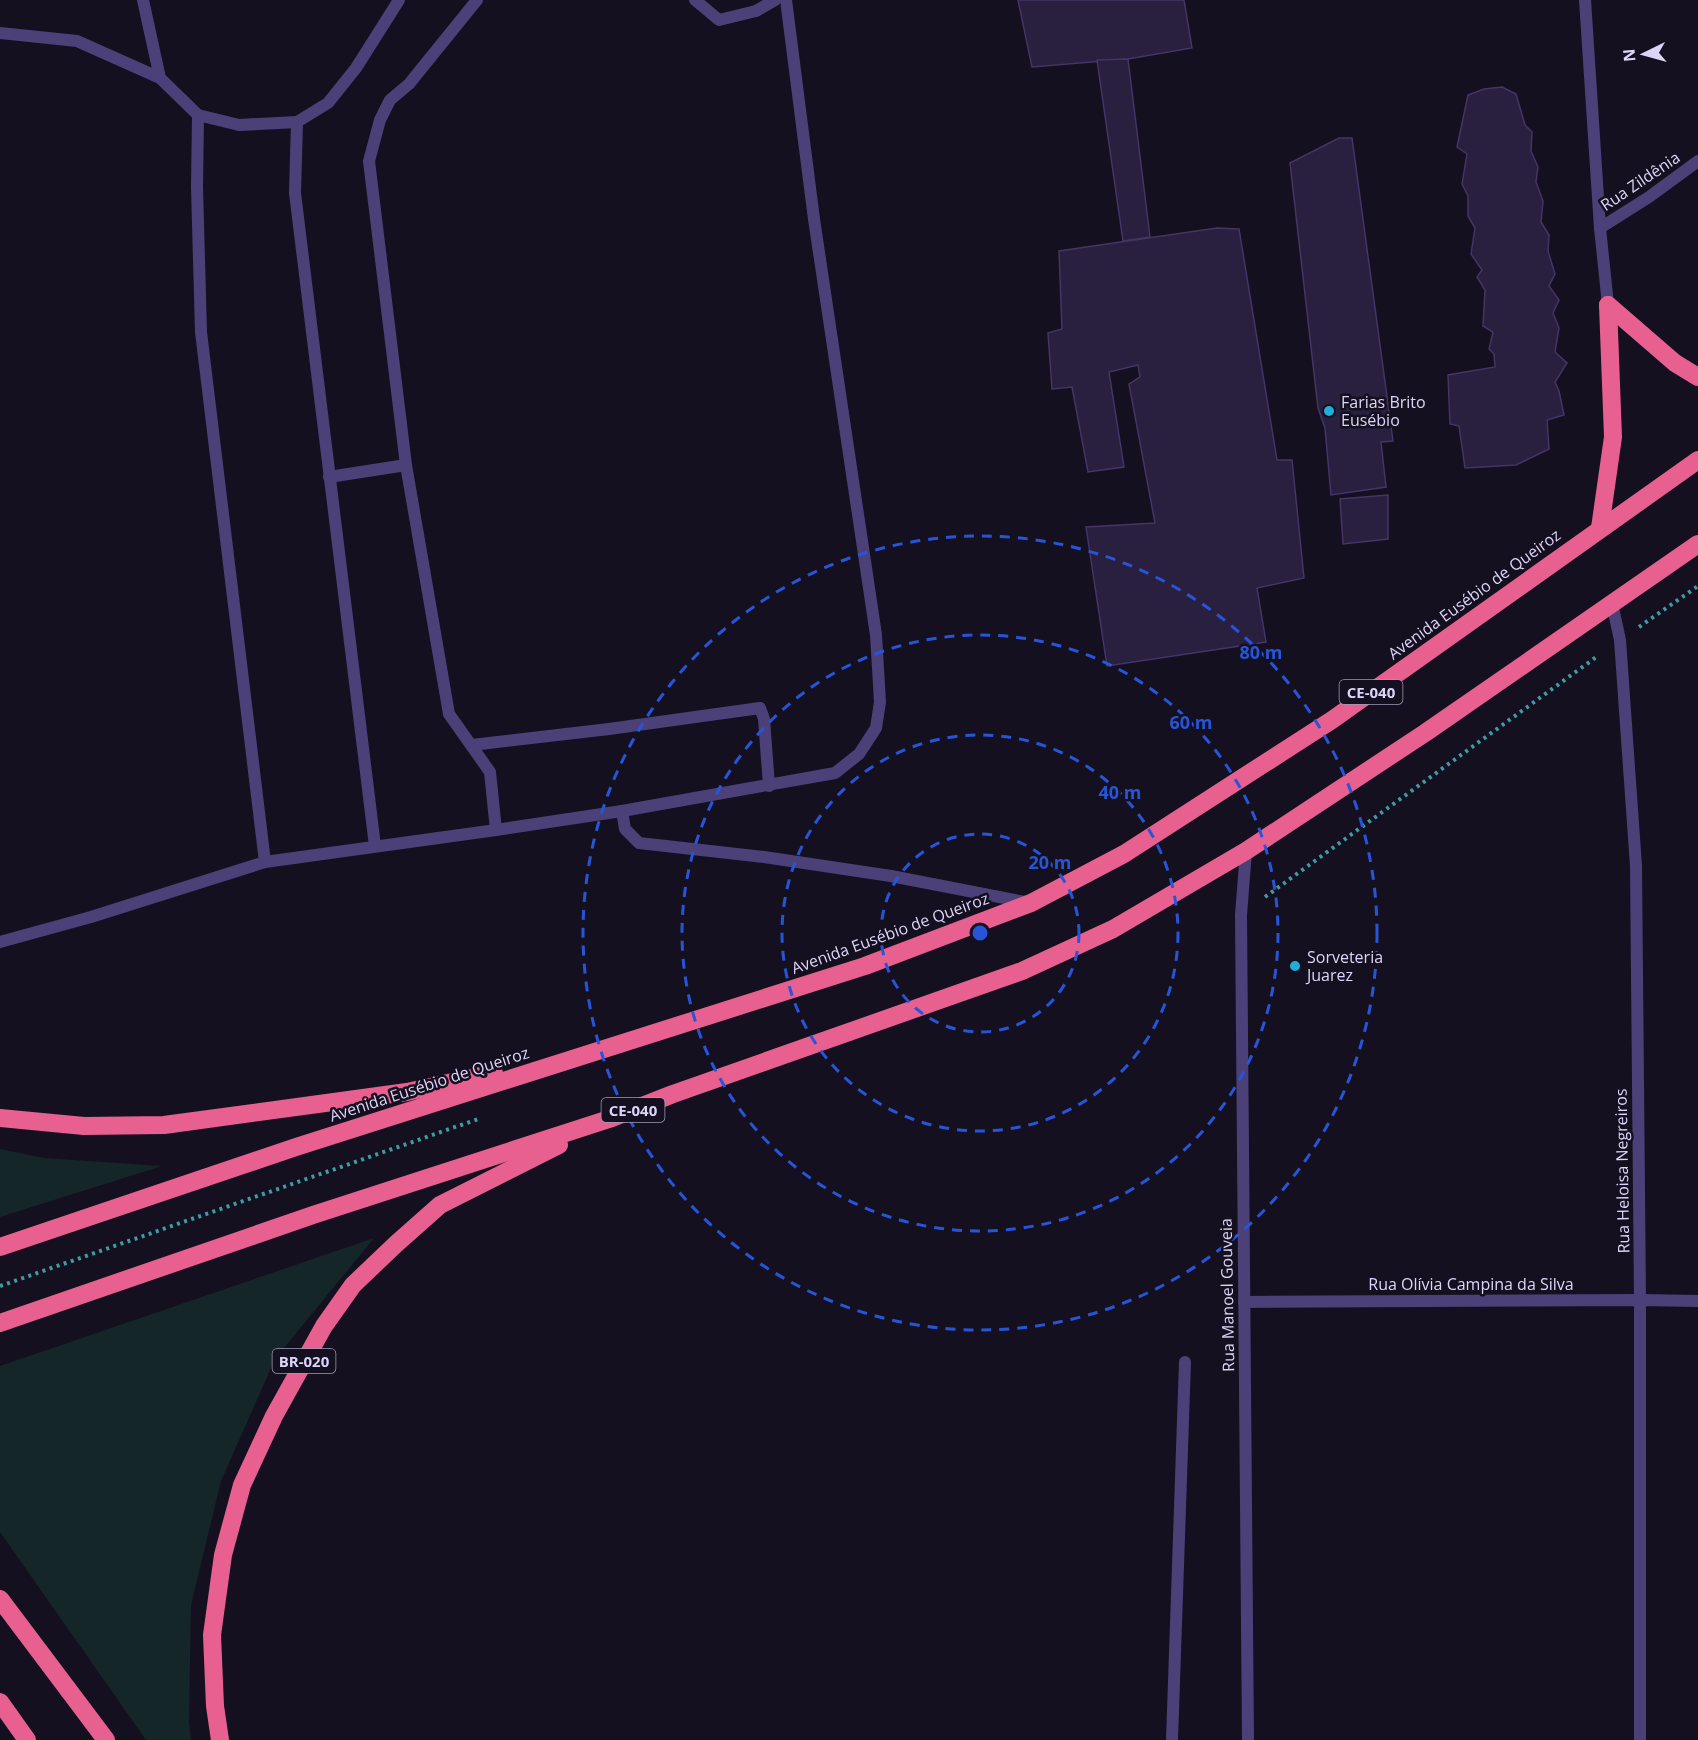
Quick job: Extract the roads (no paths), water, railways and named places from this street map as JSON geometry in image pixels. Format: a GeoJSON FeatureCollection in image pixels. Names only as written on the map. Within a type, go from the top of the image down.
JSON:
{"type":"FeatureCollection","features":[{"type":"Feature","properties":{"kind":"highway"},"geometry":{"type":"LineString","coordinates":[[1608,305],[1675,363],[1698,376]]}},
{"type":"Feature","properties":{"kind":"highway"},"geometry":{"type":"LineString","coordinates":[[1600,528],[1613,437],[1608,305]]}},
{"type":"Feature","properties":{"kind":"highway","name":"Avenida Eusébio de Queiroz"},"geometry":{"type":"LineString","coordinates":[[0,1247],[296,1147],[865,966],[1031,903],[1124,854],[1332,720],[1698,459]]}},
{"type":"Feature","properties":{"kind":"highway","name":"CE-040"},"geometry":{"type":"LineString","coordinates":[[0,1323],[313,1215],[609,1119],[673,1094],[1022,971],[1113,929],[1246,850],[1425,733],[1698,544]]}},
{"type":"Feature","properties":{"kind":"highway"},"geometry":{"type":"LineString","coordinates":[[0,1118],[84,1126],[164,1125],[407,1092],[593,1053]]}},
{"type":"Feature","properties":{"kind":"highway","name":"BR-020"},"geometry":{"type":"LineString","coordinates":[[220,1740],[214,1706],[212,1635],[223,1555],[242,1485],[274,1416],[324,1326],[353,1286],[440,1205],[609,1119]]}},
{"type":"Feature","properties":{"kind":"highway"},"geometry":{"type":"LineString","coordinates":[[0,1599],[106,1740]]}},
{"type":"Feature","properties":{"kind":"highway"},"geometry":{"type":"LineString","coordinates":[[0,1702],[27,1740]]}},
{"type":"Feature","properties":{"kind":"street"},"geometry":{"type":"LineString","coordinates":[[143,0],[160,78]]}},
{"type":"Feature","properties":{"kind":"street"},"geometry":{"type":"LineString","coordinates":[[0,33],[77,41],[160,78],[198,115],[239,125],[297,122],[328,103],[356,68],[399,0]]}},
{"type":"Feature","properties":{"kind":"street"},"geometry":{"type":"LineString","coordinates":[[477,0],[409,84],[390,100],[380,120],[369,160],[406,465],[449,714],[490,772],[496,830]]}},
{"type":"Feature","properties":{"kind":"street"},"geometry":{"type":"LineString","coordinates":[[695,0],[718,20],[756,11],[775,0]]}},
{"type":"Feature","properties":{"kind":"street"},"geometry":{"type":"LineString","coordinates":[[0,942],[91,917],[265,862],[622,811],[708,794],[769,786],[835,773],[859,754],[876,728],[880,702],[876,634],[814,219],[786,0]]}},
{"type":"Feature","properties":{"kind":"street"},"geometry":{"type":"LineString","coordinates":[[1585,0],[1600,228],[1608,305]]}},
{"type":"Feature","properties":{"kind":"street"},"geometry":{"type":"LineString","coordinates":[[198,115],[197,187],[201,332],[265,862]]}},
{"type":"Feature","properties":{"kind":"street"},"geometry":{"type":"LineString","coordinates":[[297,122],[295,193],[375,846]]}},
{"type":"Feature","properties":{"kind":"street","name":"Rua Zildênia"},"geometry":{"type":"LineString","coordinates":[[1600,228],[1649,197],[1698,161]]}},
{"type":"Feature","properties":{"kind":"street"},"geometry":{"type":"LineString","coordinates":[[329,477],[406,465]]}},
{"type":"Feature","properties":{"kind":"street","name":"Rua Heloisa Negreiros"},"geometry":{"type":"LineString","coordinates":[[1612,603],[1620,640],[1636,866],[1640,1300],[1640,1740]]}},
{"type":"Feature","properties":{"kind":"street"},"geometry":{"type":"LineString","coordinates":[[472,745],[760,708],[764,719],[769,786]]}},
{"type":"Feature","properties":{"kind":"street"},"geometry":{"type":"LineString","coordinates":[[622,811],[625,829],[639,843],[891,876],[1031,903]]}},
{"type":"Feature","properties":{"kind":"street","name":"Rua Manoel Gouveia"},"geometry":{"type":"LineString","coordinates":[[1246,850],[1241,915],[1248,1740]]}},
{"type":"Feature","properties":{"kind":"street","name":"Rua Olívia Campina da Silva"},"geometry":{"type":"LineString","coordinates":[[1244,1302],[1698,1301]]}},
{"type":"Feature","properties":{"kind":"street"},"geometry":{"type":"LineString","coordinates":[[1172,1740],[1185,1362]]}},
{"type":"Feature","properties":{"kind":"place","name":"Farias Brito Eusébio"},"geometry":{"type":"Point","coordinates":[1329,411]}},
{"type":"Feature","properties":{"kind":"place","name":"Sorveteria Juarez"},"geometry":{"type":"Point","coordinates":[1295,966]}}]}
